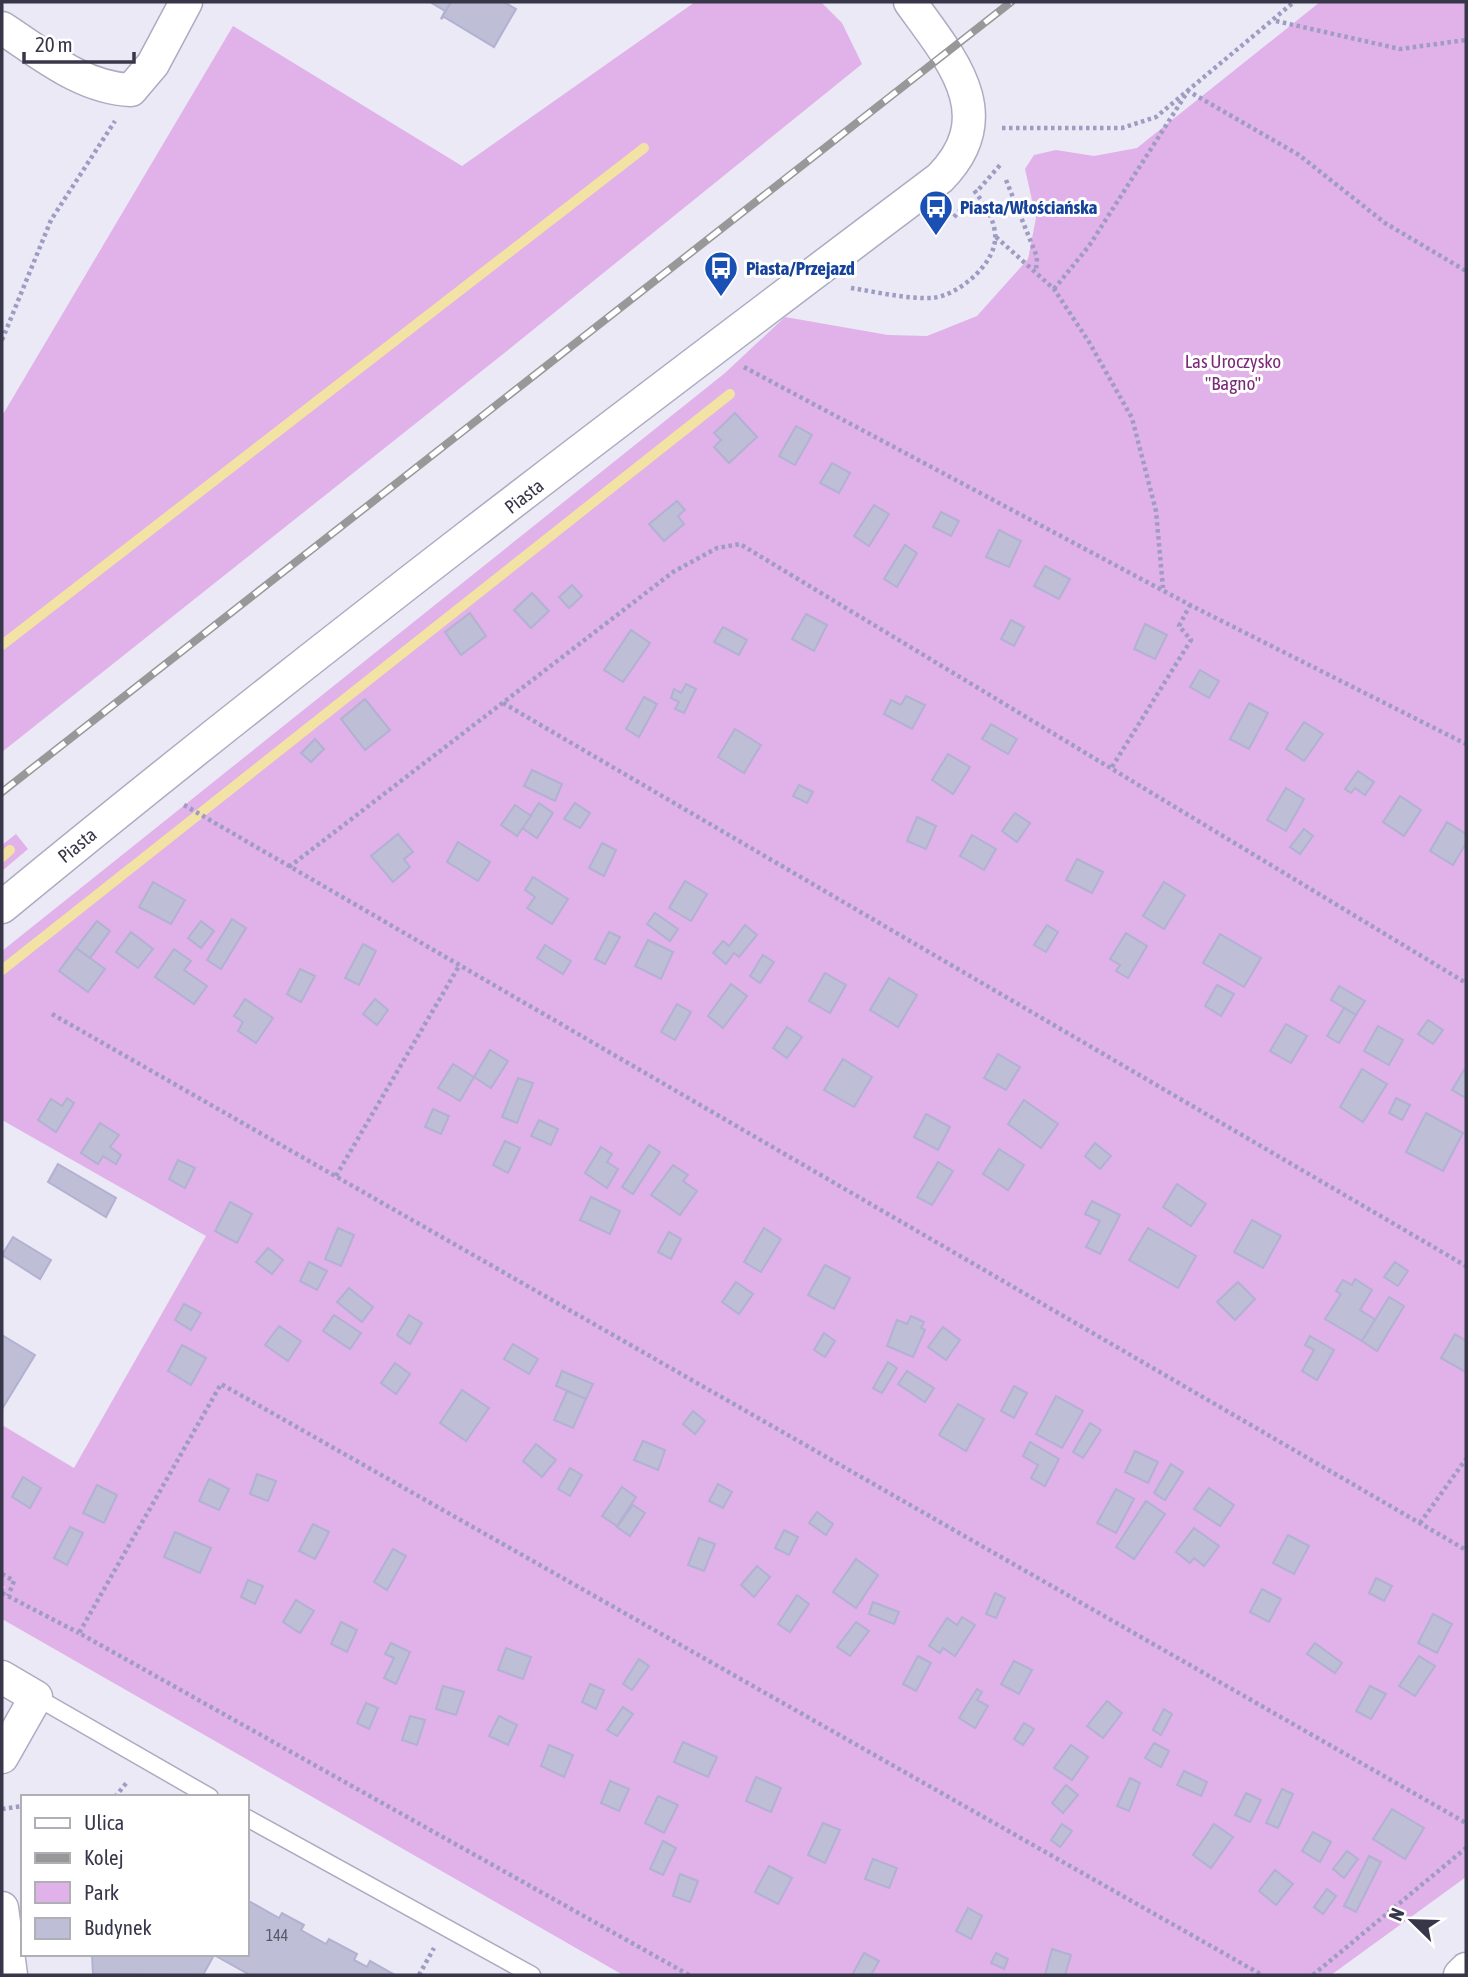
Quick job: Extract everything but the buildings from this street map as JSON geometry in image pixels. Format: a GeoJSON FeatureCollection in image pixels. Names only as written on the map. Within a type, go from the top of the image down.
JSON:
{"type":"FeatureCollection","features":[{"type":"Feature","properties":{"kind":"street"},"geometry":{"type":"LineString","coordinates":[[2,28],[78,76],[107,89],[131,90],[153,64],[186,2]]}},
{"type":"Feature","properties":{"kind":"street","name":"Piasta"},"geometry":{"type":"LineString","coordinates":[[2,907],[160,778],[955,164],[967,140],[969,126],[969,105],[962,79],[910,2]]}},
{"type":"Feature","properties":{"kind":"street"},"geometry":{"type":"LineString","coordinates":[[2,1677],[36,1697],[2,1756]]}},
{"type":"Feature","properties":{"kind":"street"},"geometry":{"type":"LineString","coordinates":[[2,1908],[11,1975]]}},
{"type":"Feature","properties":{"kind":"street"},"geometry":{"type":"LineString","coordinates":[[1460,1975],[1466,1969]]}},
{"type":"Feature","properties":{"kind":"lane"},"geometry":{"type":"LineString","coordinates":[[36,1697],[207,1795]]}},
{"type":"Feature","properties":{"kind":"lane"},"geometry":{"type":"LineString","coordinates":[[248,1819],[526,1974]]}},
{"type":"Feature","properties":{"kind":"path"},"geometry":{"type":"LineString","coordinates":[[969,126],[1025,129],[1122,128],[1156,117],[1294,2]]}},
{"type":"Feature","properties":{"kind":"path"},"geometry":{"type":"LineString","coordinates":[[1275,20],[1400,49],[1466,40]]}},
{"type":"Feature","properties":{"kind":"path"},"geometry":{"type":"LineString","coordinates":[[2,340],[51,220],[109,131],[131,90]]}},
{"type":"Feature","properties":{"kind":"path"},"geometry":{"type":"LineString","coordinates":[[1188,91],[1299,155],[1385,223],[1466,271]]}},
{"type":"Feature","properties":{"kind":"path"},"geometry":{"type":"LineString","coordinates":[[1054,289],[1089,246],[1188,91]]}},
{"type":"Feature","properties":{"kind":"path"},"geometry":{"type":"LineString","coordinates":[[805,280],[910,298],[934,298],[954,293],[975,276],[989,256],[996,237],[991,215],[955,164]]}},
{"type":"Feature","properties":{"kind":"path"},"geometry":{"type":"LineString","coordinates":[[1006,180],[1037,257],[1036,272]]}},
{"type":"Feature","properties":{"kind":"path"},"geometry":{"type":"LineString","coordinates":[[996,237],[1054,289],[1089,342],[1132,418],[1156,511],[1163,589]]}},
{"type":"Feature","properties":{"kind":"path"},"geometry":{"type":"LineString","coordinates":[[713,350],[1191,605],[1466,744]]}},
{"type":"Feature","properties":{"kind":"path"},"geometry":{"type":"LineString","coordinates":[[289,867],[673,572],[717,548],[740,544],[1466,983]]}},
{"type":"Feature","properties":{"kind":"path"},"geometry":{"type":"LineString","coordinates":[[1112,768],[1191,640],[1179,626],[1191,605]]}},
{"type":"Feature","properties":{"kind":"path"},"geometry":{"type":"LineString","coordinates":[[503,703],[1466,1266]]}},
{"type":"Feature","properties":{"kind":"path"},"geometry":{"type":"LineString","coordinates":[[160,778],[183,805],[1466,1550]]}},
{"type":"Feature","properties":{"kind":"path"},"geometry":{"type":"LineString","coordinates":[[337,1177],[459,966]]}},
{"type":"Feature","properties":{"kind":"path"},"geometry":{"type":"LineString","coordinates":[[52,1014],[1466,1823]]}},
{"type":"Feature","properties":{"kind":"path"},"geometry":{"type":"LineString","coordinates":[[79,1633],[221,1384],[1262,1975]]}},
{"type":"Feature","properties":{"kind":"path"},"geometry":{"type":"LineString","coordinates":[[1420,1523],[1466,1459]]}},
{"type":"Feature","properties":{"kind":"path"},"geometry":{"type":"LineString","coordinates":[[2,1574],[14,1581],[8,1596]]}},
{"type":"Feature","properties":{"kind":"path"},"geometry":{"type":"LineString","coordinates":[[2,1592],[689,1975]]}},
{"type":"Feature","properties":{"kind":"path"},"geometry":{"type":"LineString","coordinates":[[118,1795],[131,1777]]}},
{"type":"Feature","properties":{"kind":"path"},"geometry":{"type":"LineString","coordinates":[[2,1809],[21,1806]]}},
{"type":"Feature","properties":{"kind":"path"},"geometry":{"type":"LineString","coordinates":[[1313,1975],[1466,1848]]}},
{"type":"Feature","properties":{"kind":"path"},"geometry":{"type":"LineString","coordinates":[[1319,1970],[1323,1975]]}},
{"type":"Feature","properties":{"kind":"green space"},"geometry":{"type":"Polygon","coordinates":[[[695,2],[821,2],[842,23],[862,64],[513,346],[2,752],[2,416],[233,26],[462,166],[695,2]]]}},
{"type":"Feature","properties":{"kind":"green space","name":"Las Uroczysko \"Bagno\""},"geometry":{"type":"Polygon","coordinates":[[[1320,2],[1466,2],[1466,1877],[1331,1975],[623,1975],[2,1619],[2,1590],[5,1587],[2,1585],[2,1425],[74,1468],[206,1236],[2,1120],[2,951],[725,373],[785,317],[888,335],[927,336],[977,316],[1028,259],[1036,218],[1025,169],[1034,155],[1056,150],[1094,156],[1137,148],[1320,2]]]}},
{"type":"Feature","properties":{"kind":"green space"},"geometry":{"type":"Polygon","coordinates":[[[16,834],[28,849],[2,871],[2,845],[16,834]]]}},
{"type":"Feature","properties":{"kind":"waterway"},"geometry":{"type":"LineString","coordinates":[[2,645],[644,148]]}},
{"type":"Feature","properties":{"kind":"waterway"},"geometry":{"type":"LineString","coordinates":[[2,970],[730,394]]}},
{"type":"Feature","properties":{"kind":"waterway"},"geometry":{"type":"LineString","coordinates":[[2,857],[10,850]]}},
{"type":"Feature","properties":{"kind":"railway"},"geometry":{"type":"LineString","coordinates":[[2,792],[1011,2]]}},
{"type":"Feature","properties":{"kind":"place","name":"Piasta/Włościańska"},"geometry":{"type":"Point","coordinates":[936,237]}},
{"type":"Feature","properties":{"kind":"place","name":"Piasta/Przejazd"},"geometry":{"type":"Point","coordinates":[721,298]}}]}
